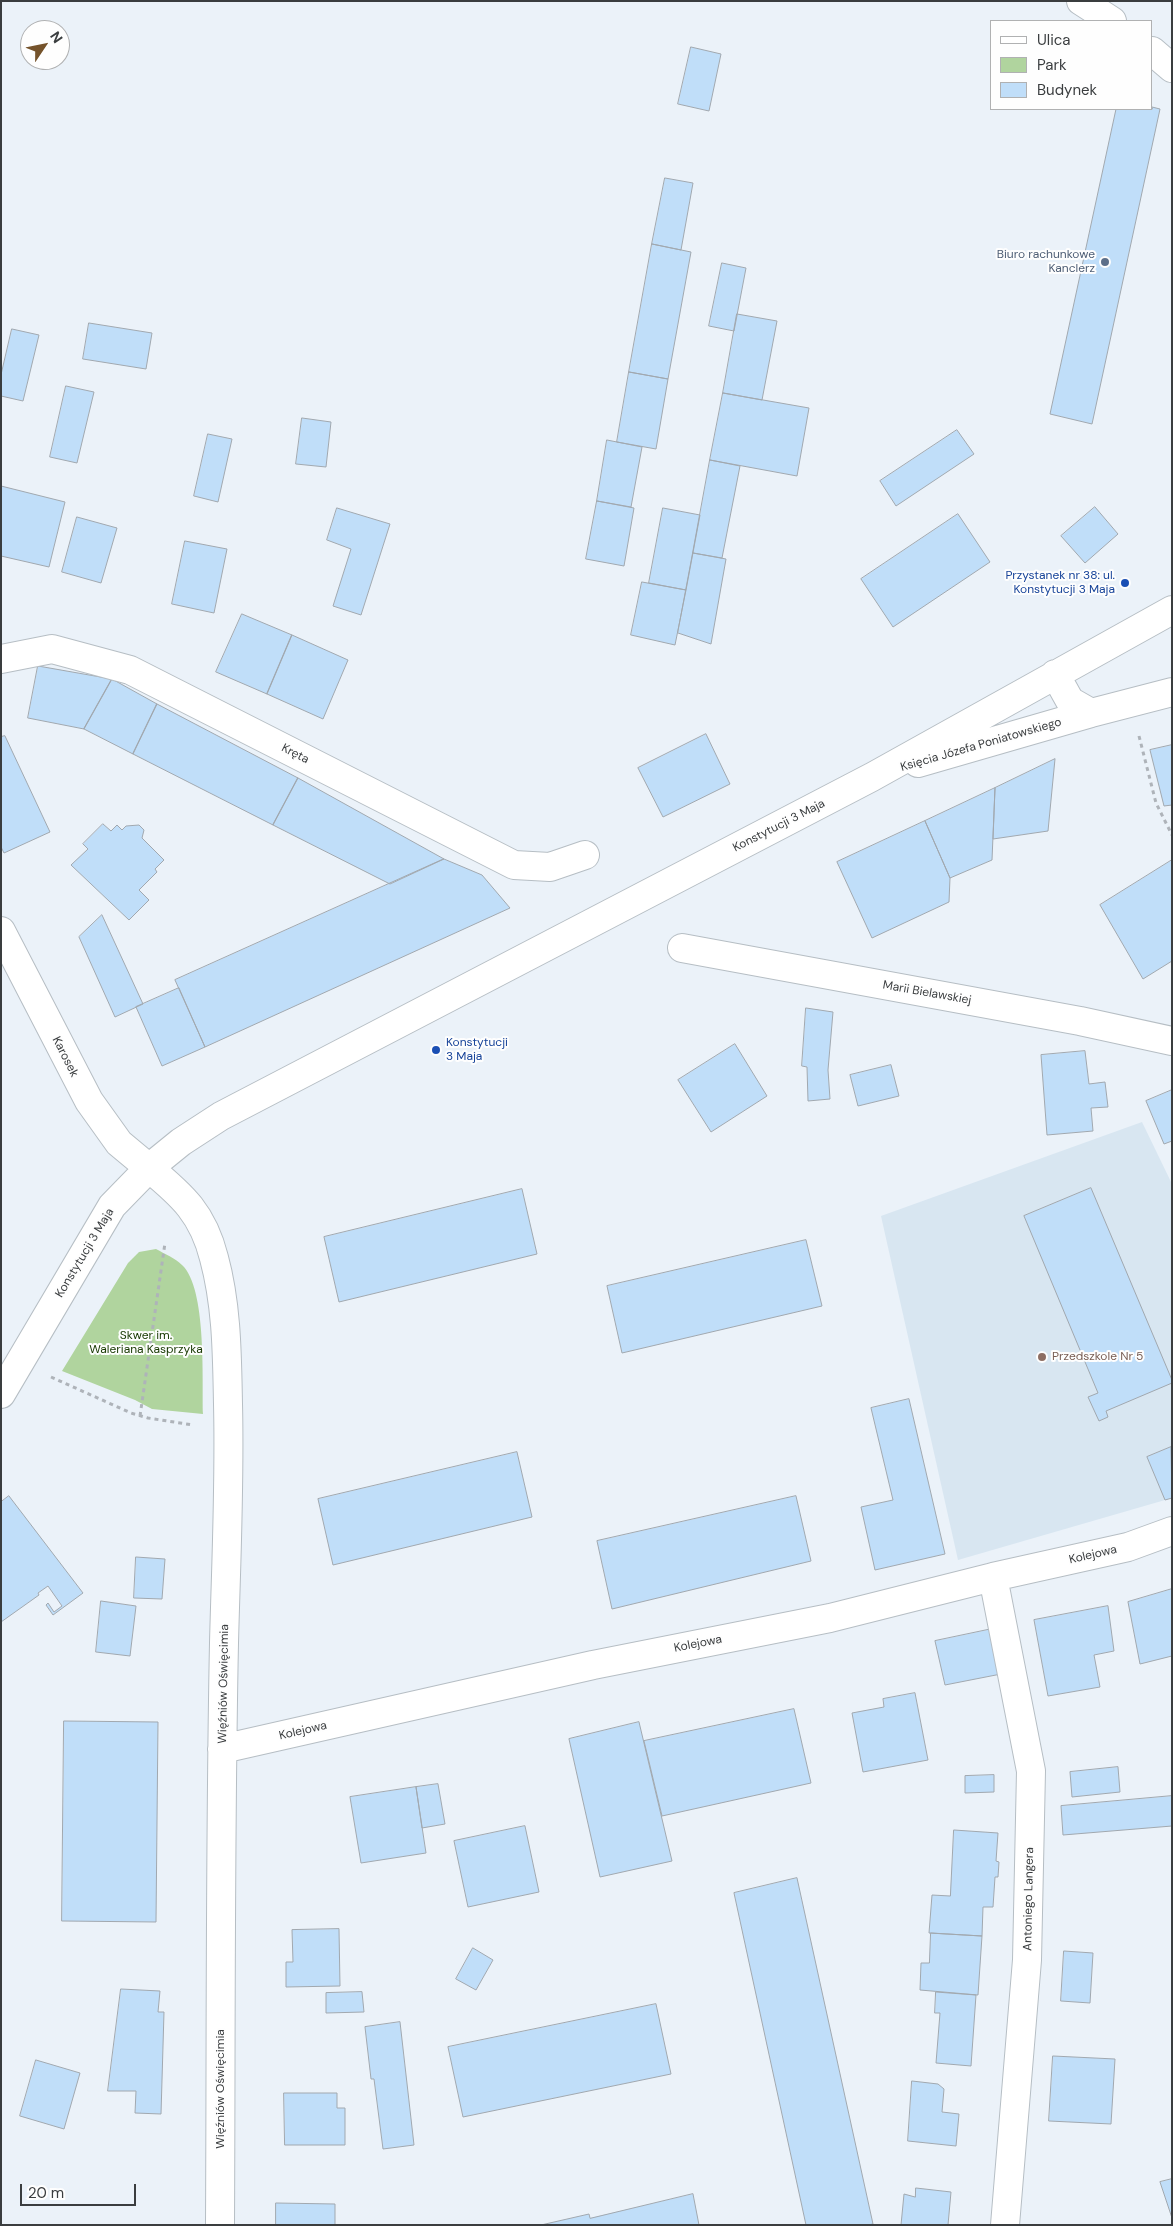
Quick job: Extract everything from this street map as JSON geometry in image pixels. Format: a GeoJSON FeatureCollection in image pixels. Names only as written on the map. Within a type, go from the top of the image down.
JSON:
{"type":"FeatureCollection","features":[{"type":"Feature","properties":{"kind":"street"},"geometry":{"type":"LineString","coordinates":[[1081,1],[1110,20]]}},
{"type":"Feature","properties":{"kind":"street"},"geometry":{"type":"LineString","coordinates":[[1153,52],[1172,68]]}},
{"type":"Feature","properties":{"kind":"street","name":"Konstytucji 3 Maja"},"geometry":{"type":"LineString","coordinates":[[1,1394],[112,1206],[149,1168],[181,1142],[221,1116],[872,777],[1172,610]]}},
{"type":"Feature","properties":{"kind":"street","name":"Kręta"},"geometry":{"type":"LineString","coordinates":[[1,659],[52,650],[130,670],[514,865],[550,867],[585,855]]}},
{"type":"Feature","properties":{"kind":"street","name":"Księcia Józefa Poniatowskiego"},"geometry":{"type":"LineString","coordinates":[[1055,674],[1070,701],[1091,713]]}},
{"type":"Feature","properties":{"kind":"street","name":"Księcia Józefa Poniatowskiego"},"geometry":{"type":"LineString","coordinates":[[872,777],[1091,713],[1172,692]]}},
{"type":"Feature","properties":{"kind":"street","name":"Karosek"},"geometry":{"type":"LineString","coordinates":[[1,931],[89,1101],[120,1143],[149,1168]]}},
{"type":"Feature","properties":{"kind":"street","name":"Marii Bielawskiej"},"geometry":{"type":"LineString","coordinates":[[682,948],[1070,1019],[1172,1040]]}},
{"type":"Feature","properties":{"kind":"street","name":"Więźniów Oświęcimia"},"geometry":{"type":"LineString","coordinates":[[149,1168],[188,1202],[200,1221],[214,1258],[223,1304],[227,1338],[229,1435],[222,1749],[220,2225]]}},
{"type":"Feature","properties":{"kind":"street","name":"Kolejowa"},"geometry":{"type":"LineString","coordinates":[[222,1749],[593,1665],[830,1618],[993,1577],[1128,1547],[1172,1530]]}},
{"type":"Feature","properties":{"kind":"street","name":"Antoniego Langera"},"geometry":{"type":"LineString","coordinates":[[993,1577],[1031,1771],[1027,1960],[1005,2225]]}},
{"type":"Feature","properties":{"kind":"path"},"geometry":{"type":"LineString","coordinates":[[1139,735],[1156,803],[1172,835]]}},
{"type":"Feature","properties":{"kind":"path"},"geometry":{"type":"LineString","coordinates":[[140,1416],[165,1243]]}},
{"type":"Feature","properties":{"kind":"path"},"geometry":{"type":"LineString","coordinates":[[51,1378],[140,1416],[180,1423]]}},
{"type":"Feature","properties":{"kind":"shaded area","name":"Przedszkole Nr 5"},"geometry":{"type":"Polygon","coordinates":[[[1142,1122],[1172,1184],[1172,1498],[958,1560],[881,1216],[1142,1122]]]}},
{"type":"Feature","properties":{"kind":"green space","name":"Skwer im. Waleriana Kasprzyka"},"geometry":{"type":"Polygon","coordinates":[[[156,1249],[182,1265],[190,1277],[196,1293],[202,1336],[203,1414],[152,1409],[135,1400],[62,1371],[128,1263],[139,1252],[156,1249]]]}},
{"type":"Feature","properties":{"kind":"building"},"geometry":{"type":"Polygon","coordinates":[[[691,47],[721,54],[709,111],[678,104],[691,47]]]}},
{"type":"Feature","properties":{"kind":"building","name":"Biuro rachunkowe Kanclerz"},"geometry":{"type":"Polygon","coordinates":[[[1153,107],[1160,109],[1092,424],[1050,414],[1116,110],[1153,110],[1153,107]]]}},
{"type":"Feature","properties":{"kind":"building"},"geometry":{"type":"Polygon","coordinates":[[[665,178],[693,183],[681,250],[652,244],[665,178]]]}},
{"type":"Feature","properties":{"kind":"building"},"geometry":{"type":"Polygon","coordinates":[[[652,244],[691,252],[668,379],[629,372],[652,244]]]}},
{"type":"Feature","properties":{"kind":"building"},"geometry":{"type":"Polygon","coordinates":[[[722,263],[746,268],[734,331],[709,326],[722,263]]]}},
{"type":"Feature","properties":{"kind":"building"},"geometry":{"type":"Polygon","coordinates":[[[737,314],[777,321],[762,400],[723,393],[737,314]]]}},
{"type":"Feature","properties":{"kind":"building"},"geometry":{"type":"Polygon","coordinates":[[[89,323],[152,333],[146,369],[83,359],[89,323]]]}},
{"type":"Feature","properties":{"kind":"building"},"geometry":{"type":"Polygon","coordinates":[[[12,329],[39,335],[23,401],[1,396],[1,375],[12,329]]]}},
{"type":"Feature","properties":{"kind":"building"},"geometry":{"type":"Polygon","coordinates":[[[629,372],[668,379],[656,449],[617,442],[629,372]]]}},
{"type":"Feature","properties":{"kind":"building"},"geometry":{"type":"Polygon","coordinates":[[[66,386],[94,392],[77,463],[50,457],[66,386]]]}},
{"type":"Feature","properties":{"kind":"building"},"geometry":{"type":"Polygon","coordinates":[[[723,393],[809,408],[797,476],[710,460],[723,393]]]}},
{"type":"Feature","properties":{"kind":"building"},"geometry":{"type":"Polygon","coordinates":[[[302,418],[331,422],[326,467],[296,464],[302,418]]]}},
{"type":"Feature","properties":{"kind":"building"},"geometry":{"type":"Polygon","coordinates":[[[957,430],[974,454],[896,506],[880,481],[957,430]]]}},
{"type":"Feature","properties":{"kind":"building"},"geometry":{"type":"Polygon","coordinates":[[[208,434],[232,439],[218,502],[194,496],[208,434]]]}},
{"type":"Feature","properties":{"kind":"building"},"geometry":{"type":"Polygon","coordinates":[[[607,440],[642,447],[631,507],[597,501],[607,440]]]}},
{"type":"Feature","properties":{"kind":"building"},"geometry":{"type":"Polygon","coordinates":[[[710,460],[740,466],[722,558],[693,553],[710,460]]]}},
{"type":"Feature","properties":{"kind":"building"},"geometry":{"type":"Polygon","coordinates":[[[1,486],[65,502],[49,567],[1,556],[1,486]]]}},
{"type":"Feature","properties":{"kind":"building"},"geometry":{"type":"Polygon","coordinates":[[[597,501],[634,508],[624,566],[586,559],[597,501]]]}},
{"type":"Feature","properties":{"kind":"building"},"geometry":{"type":"Polygon","coordinates":[[[1095,507],[1118,534],[1085,563],[1061,536],[1095,507]]]}},
{"type":"Feature","properties":{"kind":"building"},"geometry":{"type":"Polygon","coordinates":[[[337,508],[390,524],[361,615],[333,606],[351,549],[327,540],[337,508]]]}},
{"type":"Feature","properties":{"kind":"building"},"geometry":{"type":"Polygon","coordinates":[[[663,508],[700,515],[686,590],[649,583],[663,508]]]}},
{"type":"Feature","properties":{"kind":"building"},"geometry":{"type":"Polygon","coordinates":[[[958,514],[990,562],[893,627],[861,579],[958,514]]]}},
{"type":"Feature","properties":{"kind":"building"},"geometry":{"type":"Polygon","coordinates":[[[77,517],[117,528],[101,583],[62,572],[77,517]]]}},
{"type":"Feature","properties":{"kind":"building"},"geometry":{"type":"Polygon","coordinates":[[[185,541],[227,549],[214,613],[172,604],[185,541]]]}},
{"type":"Feature","properties":{"kind":"building"},"geometry":{"type":"Polygon","coordinates":[[[693,553],[726,559],[711,644],[678,633],[693,553]]]}},
{"type":"Feature","properties":{"kind":"building"},"geometry":{"type":"Polygon","coordinates":[[[642,582],[686,590],[675,645],[631,635],[642,582]]]}},
{"type":"Feature","properties":{"kind":"building"},"geometry":{"type":"Polygon","coordinates":[[[242,614],[292,635],[267,694],[216,672],[242,614]]]}},
{"type":"Feature","properties":{"kind":"building"},"geometry":{"type":"Polygon","coordinates":[[[292,635],[348,660],[323,719],[267,694],[292,635]]]}},
{"type":"Feature","properties":{"kind":"building"},"geometry":{"type":"Polygon","coordinates":[[[38,666],[112,679],[84,729],[28,718],[38,666]]]}},
{"type":"Feature","properties":{"kind":"building"},"geometry":{"type":"Polygon","coordinates":[[[112,679],[157,704],[133,754],[84,729],[112,679]]]}},
{"type":"Feature","properties":{"kind":"building"},"geometry":{"type":"Polygon","coordinates":[[[157,704],[298,778],[273,825],[133,754],[157,704]]]}},
{"type":"Feature","properties":{"kind":"building"},"geometry":{"type":"Polygon","coordinates":[[[706,734],[730,784],[663,817],[638,768],[706,734]]]}},
{"type":"Feature","properties":{"kind":"building"},"geometry":{"type":"Polygon","coordinates":[[[5,736],[50,832],[4,853],[1,847],[1,737],[5,736]]]}},
{"type":"Feature","properties":{"kind":"building"},"geometry":{"type":"Polygon","coordinates":[[[1172,745],[1172,805],[1164,806],[1150,750],[1172,745]]]}},
{"type":"Feature","properties":{"kind":"building"},"geometry":{"type":"Polygon","coordinates":[[[1055,759],[1048,831],[993,839],[995,788],[1055,759]]]}},
{"type":"Feature","properties":{"kind":"building"},"geometry":{"type":"Polygon","coordinates":[[[298,778],[444,859],[390,884],[273,825],[298,778]]]}},
{"type":"Feature","properties":{"kind":"building"},"geometry":{"type":"Polygon","coordinates":[[[995,788],[992,860],[950,878],[925,821],[995,788]]]}},
{"type":"Feature","properties":{"kind":"building"},"geometry":{"type":"Polygon","coordinates":[[[925,821],[950,878],[949,902],[872,938],[837,862],[925,821]]]}},
{"type":"Feature","properties":{"kind":"building"},"geometry":{"type":"Polygon","coordinates":[[[103,824],[111,831],[117,825],[122,830],[126,826],[139,825],[144,830],[142,838],[164,860],[155,869],[157,872],[139,890],[149,900],[129,920],[71,865],[88,849],[83,844],[103,824]]]}},
{"type":"Feature","properties":{"kind":"building"},"geometry":{"type":"Polygon","coordinates":[[[444,859],[482,875],[510,908],[205,1047],[175,980],[444,859]]]}},
{"type":"Feature","properties":{"kind":"building"},"geometry":{"type":"Polygon","coordinates":[[[1172,860],[1172,961],[1143,979],[1100,905],[1172,860]]]}},
{"type":"Feature","properties":{"kind":"building"},"geometry":{"type":"Polygon","coordinates":[[[102,915],[143,1004],[115,1017],[79,937],[102,915]]]}},
{"type":"Feature","properties":{"kind":"building"},"geometry":{"type":"Polygon","coordinates":[[[179,988],[205,1047],[162,1066],[136,1007],[179,988]]]}},
{"type":"Feature","properties":{"kind":"building"},"geometry":{"type":"Polygon","coordinates":[[[806,1008],[833,1012],[828,1070],[830,1099],[808,1101],[807,1067],[802,1066],[806,1008]]]}},
{"type":"Feature","properties":{"kind":"building"},"geometry":{"type":"Polygon","coordinates":[[[735,1044],[767,1096],[711,1132],[678,1080],[735,1044]]]}},
{"type":"Feature","properties":{"kind":"building"},"geometry":{"type":"Polygon","coordinates":[[[1085,1051],[1089,1084],[1105,1082],[1108,1107],[1091,1108],[1093,1131],[1047,1135],[1041,1055],[1085,1051]]]}},
{"type":"Feature","properties":{"kind":"building"},"geometry":{"type":"Polygon","coordinates":[[[891,1065],[899,1096],[858,1106],[850,1075],[891,1065]]]}},
{"type":"Feature","properties":{"kind":"building"},"geometry":{"type":"Polygon","coordinates":[[[1172,1090],[1172,1141],[1164,1144],[1146,1101],[1172,1090]]]}},
{"type":"Feature","properties":{"kind":"building"},"geometry":{"type":"Polygon","coordinates":[[[1091,1188],[1172,1380],[1172,1383],[1106,1411],[1108,1417],[1099,1421],[1088,1397],[1098,1393],[1024,1216],[1091,1188]]]}},
{"type":"Feature","properties":{"kind":"building"},"geometry":{"type":"Polygon","coordinates":[[[522,1189],[537,1254],[339,1302],[324,1237],[522,1189]]]}},
{"type":"Feature","properties":{"kind":"building"},"geometry":{"type":"Polygon","coordinates":[[[806,1240],[822,1306],[622,1353],[607,1286],[806,1240]]]}},
{"type":"Feature","properties":{"kind":"building"},"geometry":{"type":"Polygon","coordinates":[[[909,1399],[945,1554],[875,1570],[861,1507],[893,1500],[871,1408],[909,1399]]]}},
{"type":"Feature","properties":{"kind":"building"},"geometry":{"type":"Polygon","coordinates":[[[1171,1447],[1172,1498],[1165,1500],[1147,1457],[1171,1447]]]}},
{"type":"Feature","properties":{"kind":"building"},"geometry":{"type":"Polygon","coordinates":[[[517,1452],[532,1517],[333,1565],[318,1499],[517,1452]]]}},
{"type":"Feature","properties":{"kind":"building"},"geometry":{"type":"Polygon","coordinates":[[[9,1496],[83,1593],[53,1615],[46,1605],[48,1603],[54,1612],[62,1606],[48,1586],[38,1593],[39,1595],[1,1622],[1,1502],[9,1496]]]}},
{"type":"Feature","properties":{"kind":"building"},"geometry":{"type":"Polygon","coordinates":[[[796,1496],[811,1561],[612,1609],[597,1541],[796,1496]]]}},
{"type":"Feature","properties":{"kind":"building"},"geometry":{"type":"Polygon","coordinates":[[[136,1557],[165,1559],[162,1599],[134,1598],[136,1557]]]}},
{"type":"Feature","properties":{"kind":"building"},"geometry":{"type":"Polygon","coordinates":[[[1172,1589],[1172,1656],[1140,1664],[1128,1602],[1172,1589]]]}},
{"type":"Feature","properties":{"kind":"building"},"geometry":{"type":"Polygon","coordinates":[[[101,1601],[136,1606],[130,1656],[96,1652],[101,1601]]]}},
{"type":"Feature","properties":{"kind":"building"},"geometry":{"type":"Polygon","coordinates":[[[1108,1606],[1114,1651],[1094,1655],[1100,1687],[1048,1696],[1034,1620],[1108,1606]]]}},
{"type":"Feature","properties":{"kind":"building"},"geometry":{"type":"Polygon","coordinates":[[[992,1629],[1001,1674],[945,1685],[935,1641],[992,1629]]]}},
{"type":"Feature","properties":{"kind":"building"},"geometry":{"type":"Polygon","coordinates":[[[915,1693],[928,1760],[863,1772],[852,1713],[884,1707],[883,1699],[915,1693]]]}},
{"type":"Feature","properties":{"kind":"building"},"geometry":{"type":"Polygon","coordinates":[[[794,1709],[811,1783],[662,1816],[644,1741],[794,1709]]]}},
{"type":"Feature","properties":{"kind":"building"},"geometry":{"type":"Polygon","coordinates":[[[64,1721],[158,1722],[156,1922],[62,1921],[64,1721]]]}},
{"type":"Feature","properties":{"kind":"building"},"geometry":{"type":"Polygon","coordinates":[[[639,1722],[672,1861],[600,1877],[569,1739],[639,1722]]]}},
{"type":"Feature","properties":{"kind":"building"},"geometry":{"type":"Polygon","coordinates":[[[1118,1767],[1120,1792],[1072,1797],[1070,1772],[1118,1767]]]}},
{"type":"Feature","properties":{"kind":"building"},"geometry":{"type":"Polygon","coordinates":[[[994,1775],[994,1792],[965,1793],[965,1776],[994,1775]]]}},
{"type":"Feature","properties":{"kind":"building"},"geometry":{"type":"Polygon","coordinates":[[[438,1784],[445,1824],[422,1828],[416,1787],[438,1784]]]}},
{"type":"Feature","properties":{"kind":"building"},"geometry":{"type":"Polygon","coordinates":[[[416,1787],[426,1853],[361,1863],[350,1797],[416,1787]]]}},
{"type":"Feature","properties":{"kind":"building"},"geometry":{"type":"Polygon","coordinates":[[[1172,1796],[1172,1826],[1063,1835],[1061,1806],[1172,1796]]]}},
{"type":"Feature","properties":{"kind":"building"},"geometry":{"type":"Polygon","coordinates":[[[525,1826],[539,1892],[468,1907],[454,1841],[525,1826]]]}},
{"type":"Feature","properties":{"kind":"building"},"geometry":{"type":"Polygon","coordinates":[[[954,1830],[998,1833],[996,1861],[999,1862],[998,1877],[995,1877],[993,1907],[983,1907],[982,1936],[929,1933],[932,1895],[950,1896],[954,1830]]]}},
{"type":"Feature","properties":{"kind":"building"},"geometry":{"type":"Polygon","coordinates":[[[797,1878],[873,2224],[806,2225],[734,1893],[797,1878]]]}},
{"type":"Feature","properties":{"kind":"building"},"geometry":{"type":"Polygon","coordinates":[[[339,1929],[340,1986],[286,1987],[286,1962],[293,1962],[292,1930],[339,1929]]]}},
{"type":"Feature","properties":{"kind":"building"},"geometry":{"type":"Polygon","coordinates":[[[931,1933],[982,1936],[978,1995],[920,1990],[921,1963],[929,1963],[931,1933]]]}},
{"type":"Feature","properties":{"kind":"building"},"geometry":{"type":"Polygon","coordinates":[[[473,1948],[493,1960],[476,1990],[456,1979],[473,1948]]]}},
{"type":"Feature","properties":{"kind":"building"},"geometry":{"type":"Polygon","coordinates":[[[1064,1951],[1093,1953],[1090,2003],[1061,2001],[1064,1951]]]}},
{"type":"Feature","properties":{"kind":"building"},"geometry":{"type":"Polygon","coordinates":[[[121,1989],[160,1991],[158,2012],[164,2012],[161,2114],[135,2113],[136,2091],[108,2091],[121,1989]]]}},
{"type":"Feature","properties":{"kind":"building"},"geometry":{"type":"Polygon","coordinates":[[[362,1992],[364,2012],[326,2013],[326,1993],[362,1992]]]}},
{"type":"Feature","properties":{"kind":"building"},"geometry":{"type":"Polygon","coordinates":[[[936,1992],[976,1995],[971,2066],[936,2063],[940,2013],[935,2013],[936,1992]]]}},
{"type":"Feature","properties":{"kind":"building"},"geometry":{"type":"Polygon","coordinates":[[[656,2004],[671,2074],[463,2117],[448,2047],[656,2004]]]}},
{"type":"Feature","properties":{"kind":"building"},"geometry":{"type":"Polygon","coordinates":[[[400,2022],[414,2145],[383,2149],[374,2079],[371,2079],[365,2027],[400,2022]]]}},
{"type":"Feature","properties":{"kind":"building"},"geometry":{"type":"Polygon","coordinates":[[[1053,2056],[1115,2059],[1111,2124],[1049,2121],[1053,2056]]]}},
{"type":"Feature","properties":{"kind":"building"},"geometry":{"type":"Polygon","coordinates":[[[36,2060],[80,2073],[64,2129],[20,2116],[36,2060]]]}},
{"type":"Feature","properties":{"kind":"building"},"geometry":{"type":"Polygon","coordinates":[[[912,2081],[938,2084],[944,2089],[942,2112],[959,2114],[956,2146],[908,2141],[912,2081]]]}},
{"type":"Feature","properties":{"kind":"building"},"geometry":{"type":"Polygon","coordinates":[[[284,2093],[337,2093],[337,2108],[345,2108],[345,2145],[285,2145],[284,2093]]]}},
{"type":"Feature","properties":{"kind":"building"},"geometry":{"type":"Polygon","coordinates":[[[1172,2179],[1172,2218],[1160,2182],[1172,2179]]]}},
{"type":"Feature","properties":{"kind":"building"},"geometry":{"type":"Polygon","coordinates":[[[916,2188],[951,2192],[948,2225],[901,2225],[904,2194],[915,2197],[916,2188]]]}},
{"type":"Feature","properties":{"kind":"building"},"geometry":{"type":"Polygon","coordinates":[[[693,2194],[699,2225],[541,2225],[589,2214],[590,2218],[693,2194]]]}},
{"type":"Feature","properties":{"kind":"building"},"geometry":{"type":"Polygon","coordinates":[[[276,2203],[335,2204],[335,2225],[276,2225],[276,2203]]]}},
{"type":"Feature","properties":{"kind":"place","name":"Biuro rachunkowe Kanclerz"},"geometry":{"type":"Point","coordinates":[1105,262]}},
{"type":"Feature","properties":{"kind":"place","name":"Przystanek nr 38: ul. Konstytucji 3 Maja"},"geometry":{"type":"Point","coordinates":[1125,583]}},
{"type":"Feature","properties":{"kind":"place","name":"Konstytucji 3 Maja"},"geometry":{"type":"Point","coordinates":[436,1050]}},
{"type":"Feature","properties":{"kind":"place","name":"Przedszkole Nr 5"},"geometry":{"type":"Point","coordinates":[1042,1357]}}]}
